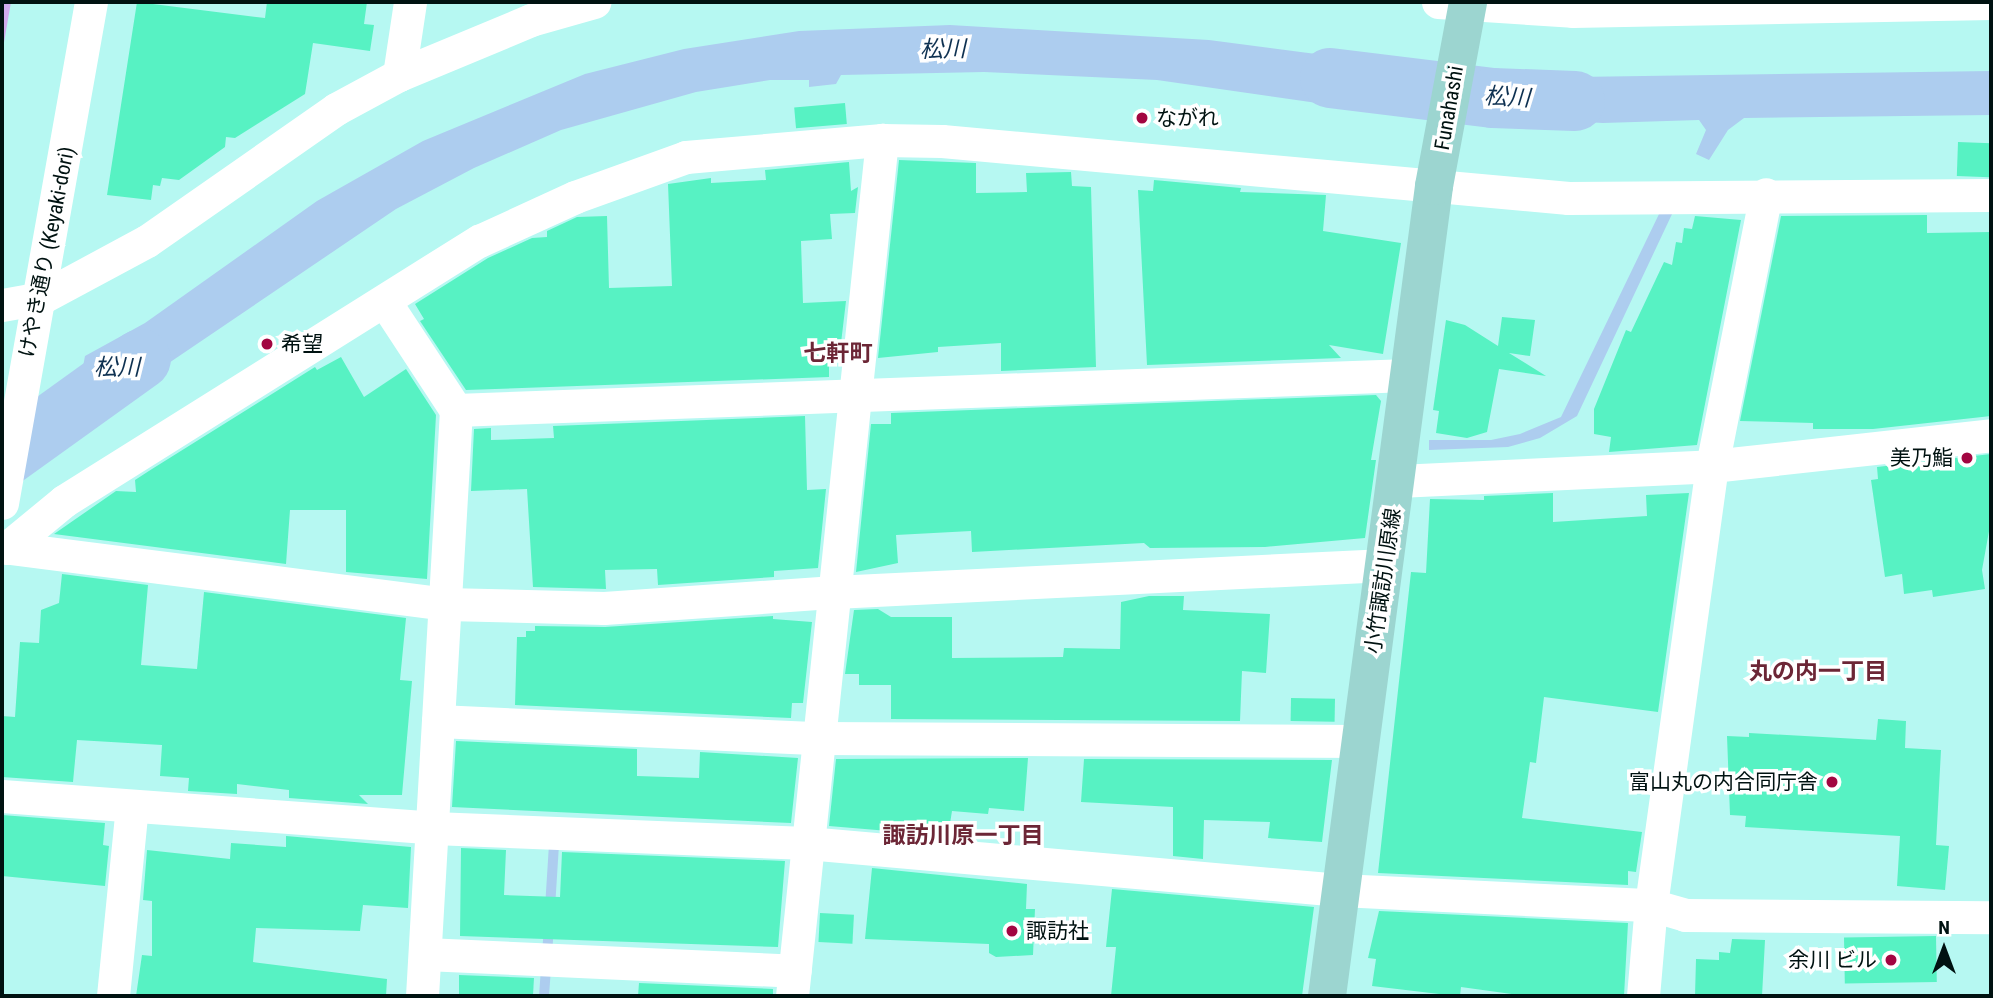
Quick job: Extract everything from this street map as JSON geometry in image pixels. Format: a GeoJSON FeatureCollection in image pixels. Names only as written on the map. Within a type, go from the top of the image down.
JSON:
{"type":"FeatureCollection","features":[{"type":"Feature","properties":{"kind":"main road","name":"Funahashi"},"geometry":{"type":"LineString","coordinates":[[1437,176],[1460,51],[1458,3]]}},
{"type":"Feature","properties":{"kind":"main road","name":"小竹諏訪川原線"},"geometry":{"type":"LineString","coordinates":[[1327,996],[1398,481],[1408,375],[1437,176]]}},
{"type":"Feature","properties":{"kind":"street","name":"けやき通り (Keyaki-dori)"},"geometry":{"type":"LineString","coordinates":[[2,501],[15,387],[41,298],[91,2]]}},
{"type":"Feature","properties":{"kind":"street"},"geometry":{"type":"LineString","coordinates":[[398,75],[410,2]]}},
{"type":"Feature","properties":{"kind":"street"},"geometry":{"type":"LineString","coordinates":[[2,305],[41,298],[147,241],[337,109],[398,75],[531,20],[594,2]]}},
{"type":"Feature","properties":{"kind":"street"},"geometry":{"type":"LineString","coordinates":[[1458,3],[1572,11],[1864,3],[1991,3]]}},
{"type":"Feature","properties":{"kind":"street"},"geometry":{"type":"LineString","coordinates":[[425,954],[794,984],[882,140]]}},
{"type":"Feature","properties":{"kind":"street"},"geometry":{"type":"LineString","coordinates":[[4,547],[64,501],[479,241],[575,197],[686,157],[882,140],[942,141],[1437,176],[1568,198],[1766,194],[1991,195]]}},
{"type":"Feature","properties":{"kind":"street"},"geometry":{"type":"LineString","coordinates":[[1643,996],[1651,905],[1712,466],[1766,194]]}},
{"type":"Feature","properties":{"kind":"street"},"geometry":{"type":"LineString","coordinates":[[385,302],[456,410],[422,996]]}},
{"type":"Feature","properties":{"kind":"street"},"geometry":{"type":"LineString","coordinates":[[456,410],[1408,375]]}},
{"type":"Feature","properties":{"kind":"street"},"geometry":{"type":"LineString","coordinates":[[1398,481],[1712,466],[1991,435]]}},
{"type":"Feature","properties":{"kind":"street"},"geometry":{"type":"LineString","coordinates":[[4,547],[445,604],[604,608],[834,592],[1385,565]]}},
{"type":"Feature","properties":{"kind":"street"},"geometry":{"type":"LineString","coordinates":[[438,720],[819,738],[1361,741]]}},
{"type":"Feature","properties":{"kind":"street"},"geometry":{"type":"LineString","coordinates":[[2,796],[433,828],[807,843],[1340,890],[1651,905],[1685,915],[1991,917]]}},
{"type":"Feature","properties":{"kind":"street"},"geometry":{"type":"LineString","coordinates":[[113,996],[132,806]]}},
{"type":"Feature","properties":{"kind":"shaded area"},"geometry":{"type":"Polygon","coordinates":[[[2,2],[11,2],[2,54],[2,2]]]}},
{"type":"Feature","properties":{"kind":"water","name":"松川"},"geometry":{"type":"Polygon","coordinates":[[[950,25],[1209,40],[1408,66],[1408,75],[1413,77],[1411,107],[1375,102],[1347,102],[1345,107],[1157,80],[984,72],[841,75],[836,84],[809,87],[809,80],[770,80],[696,92],[561,130],[474,168],[396,209],[160,369],[163,375],[156,380],[152,376],[69,440],[85,356],[145,323],[317,201],[423,141],[585,74],[684,49],[799,31],[950,25]]]}},
{"type":"Feature","properties":{"kind":"water","name":"松川"},"geometry":{"type":"Polygon","coordinates":[[[1991,71],[1991,115],[1744,118],[1728,130],[1709,160],[1696,154],[1706,130],[1699,120],[1603,123],[1489,117],[1494,89],[1501,90],[1503,78],[1991,71]]]}},
{"type":"Feature","properties":{"kind":"water"},"geometry":{"type":"Polygon","coordinates":[[[1660,212],[1673,212],[1577,416],[1540,438],[1508,447],[1429,450],[1429,440],[1491,440],[1520,434],[1561,417],[1660,212]]]}},
{"type":"Feature","properties":{"kind":"building"},"geometry":{"type":"Polygon","coordinates":[[[137,2],[265,18],[267,2],[367,2],[364,24],[374,25],[370,51],[313,43],[305,94],[235,138],[226,137],[225,147],[179,180],[162,178],[160,186],[153,185],[151,200],[107,195],[137,2]]]}},
{"type":"Feature","properties":{"kind":"building"},"geometry":{"type":"Polygon","coordinates":[[[845,103],[847,124],[796,128],[794,107],[845,103]]]}},
{"type":"Feature","properties":{"kind":"building"},"geometry":{"type":"Polygon","coordinates":[[[1958,142],[1991,143],[1990,177],[1957,176],[1958,142]]]}},
{"type":"Feature","properties":{"kind":"building"},"geometry":{"type":"Polygon","coordinates":[[[899,160],[976,163],[976,193],[1027,192],[1026,173],[1071,172],[1072,186],[1091,187],[1096,367],[1001,371],[1001,343],[938,347],[938,352],[878,358],[899,160]]]}},
{"type":"Feature","properties":{"kind":"building"},"geometry":{"type":"Polygon","coordinates":[[[849,162],[851,191],[858,187],[855,213],[830,214],[832,239],[801,241],[803,303],[846,301],[839,360],[829,361],[829,377],[466,390],[420,321],[424,319],[415,304],[488,258],[532,238],[547,237],[547,231],[577,217],[607,216],[609,288],[672,286],[668,184],[711,178],[711,183],[766,180],[765,170],[849,162]]]}},
{"type":"Feature","properties":{"kind":"building"},"geometry":{"type":"Polygon","coordinates":[[[1154,180],[1241,188],[1240,192],[1326,195],[1323,231],[1401,243],[1383,354],[1329,345],[1341,358],[1147,365],[1138,190],[1153,191],[1154,180]]]}},
{"type":"Feature","properties":{"kind":"building"},"geometry":{"type":"Polygon","coordinates":[[[1927,215],[1927,233],[1991,232],[1991,416],[1873,429],[1813,429],[1813,423],[1740,421],[1781,216],[1927,215]]]}},
{"type":"Feature","properties":{"kind":"building"},"geometry":{"type":"Polygon","coordinates":[[[1695,216],[1741,220],[1697,445],[1609,452],[1611,437],[1594,434],[1594,409],[1626,330],[1631,332],[1664,262],[1672,265],[1676,242],[1682,243],[1684,228],[1692,229],[1695,216]]]}},
{"type":"Feature","properties":{"kind":"building"},"geometry":{"type":"Polygon","coordinates":[[[1502,317],[1535,320],[1530,356],[1509,353],[1546,376],[1499,369],[1487,432],[1467,438],[1436,433],[1439,411],[1433,410],[1446,320],[1465,325],[1498,346],[1502,317]]]}},
{"type":"Feature","properties":{"kind":"building"},"geometry":{"type":"Polygon","coordinates":[[[341,357],[364,397],[406,369],[436,415],[427,579],[346,572],[346,510],[290,510],[286,564],[54,534],[116,491],[136,492],[135,480],[315,367],[317,370],[341,357]]]}},
{"type":"Feature","properties":{"kind":"building"},"geometry":{"type":"Polygon","coordinates":[[[1376,395],[1381,401],[1371,460],[1376,460],[1365,538],[1265,547],[1150,548],[1144,543],[972,552],[971,531],[896,535],[898,563],[856,572],[871,424],[891,424],[891,413],[1376,395]]]}},
{"type":"Feature","properties":{"kind":"building"},"geometry":{"type":"Polygon","coordinates":[[[805,416],[807,490],[826,489],[818,568],[774,571],[774,577],[658,585],[657,569],[605,570],[606,589],[533,587],[527,489],[471,491],[474,429],[491,428],[491,440],[554,438],[553,426],[805,416]]]}},
{"type":"Feature","properties":{"kind":"building"},"geometry":{"type":"Polygon","coordinates":[[[1991,454],[1991,520],[1982,570],[1985,589],[1933,597],[1932,590],[1904,594],[1902,574],[1885,577],[1871,480],[1878,479],[1877,467],[1991,454]]]}},
{"type":"Feature","properties":{"kind":"building"},"geometry":{"type":"Polygon","coordinates":[[[1553,493],[1553,522],[1647,516],[1646,495],[1689,493],[1658,712],[1544,697],[1536,763],[1530,762],[1522,818],[1642,832],[1636,872],[1628,871],[1628,885],[1378,873],[1411,572],[1426,573],[1430,499],[1484,500],[1484,496],[1553,493]]]}},
{"type":"Feature","properties":{"kind":"building"},"geometry":{"type":"Polygon","coordinates":[[[62,574],[148,585],[141,665],[197,669],[204,592],[406,618],[400,680],[412,681],[402,795],[359,795],[368,804],[289,798],[289,790],[237,784],[237,794],[188,791],[189,778],[160,776],[162,745],[77,740],[73,782],[2,777],[2,716],[15,717],[20,642],[39,643],[41,610],[59,603],[62,574]]]}},
{"type":"Feature","properties":{"kind":"building"},"geometry":{"type":"Polygon","coordinates":[[[1149,596],[1184,596],[1183,610],[1270,614],[1266,673],[1242,671],[1240,721],[891,719],[891,685],[859,685],[859,674],[845,674],[854,610],[878,609],[891,617],[952,617],[952,658],[1063,657],[1064,648],[1120,649],[1121,602],[1149,596]]]}},
{"type":"Feature","properties":{"kind":"building"},"geometry":{"type":"Polygon","coordinates":[[[773,616],[773,619],[812,622],[803,703],[792,703],[791,718],[515,705],[517,637],[526,637],[526,631],[535,631],[535,626],[605,627],[773,616]]]}},
{"type":"Feature","properties":{"kind":"building"},"geometry":{"type":"Polygon","coordinates":[[[1291,698],[1335,699],[1335,722],[1291,721],[1291,698]]]}},
{"type":"Feature","properties":{"kind":"building","name":"富山丸の内合同庁舎"},"geometry":{"type":"Polygon","coordinates":[[[1878,719],[1906,721],[1905,748],[1941,750],[1936,845],[1949,846],[1945,890],[1897,886],[1900,836],[1745,827],[1746,816],[1730,815],[1727,736],[1749,737],[1749,733],[1876,740],[1878,719]]]}},
{"type":"Feature","properties":{"kind":"building"},"geometry":{"type":"Polygon","coordinates":[[[456,741],[637,749],[637,776],[699,778],[700,752],[798,758],[791,823],[452,807],[456,741]]]}},
{"type":"Feature","properties":{"kind":"building"},"geometry":{"type":"Polygon","coordinates":[[[1028,758],[1024,811],[989,808],[988,814],[952,811],[948,836],[829,826],[836,759],[1028,758]]]}},
{"type":"Feature","properties":{"kind":"building"},"geometry":{"type":"Polygon","coordinates":[[[1084,759],[1332,760],[1322,842],[1268,838],[1270,822],[1204,820],[1203,859],[1173,856],[1173,807],[1081,802],[1084,759]]]}},
{"type":"Feature","properties":{"kind":"building"},"geometry":{"type":"Polygon","coordinates":[[[2,815],[105,823],[103,845],[109,846],[105,886],[2,876],[2,815]]]}},
{"type":"Feature","properties":{"kind":"building"},"geometry":{"type":"Polygon","coordinates":[[[286,836],[411,847],[408,908],[363,905],[360,931],[256,928],[253,962],[387,979],[386,996],[136,996],[142,955],[152,956],[152,901],[143,900],[147,850],[230,859],[231,843],[286,847],[286,836]]]}},
{"type":"Feature","properties":{"kind":"building"},"geometry":{"type":"Polygon","coordinates":[[[461,848],[506,850],[504,895],[560,897],[562,852],[785,861],[778,947],[460,936],[461,848]]]}},
{"type":"Feature","properties":{"kind":"building"},"geometry":{"type":"Polygon","coordinates":[[[872,868],[1027,884],[1026,909],[1035,909],[1033,955],[996,957],[989,953],[989,944],[865,939],[872,868]]]}},
{"type":"Feature","properties":{"kind":"building"},"geometry":{"type":"Polygon","coordinates":[[[1112,889],[1314,907],[1302,996],[1111,996],[1116,947],[1106,947],[1112,889]]]}},
{"type":"Feature","properties":{"kind":"building"},"geometry":{"type":"Polygon","coordinates":[[[1379,911],[1628,923],[1624,996],[1526,996],[1461,987],[1460,996],[1456,996],[1372,986],[1376,959],[1368,958],[1379,911]]]}},
{"type":"Feature","properties":{"kind":"building"},"geometry":{"type":"Polygon","coordinates":[[[820,913],[854,915],[852,944],[818,942],[820,913]]]}},
{"type":"Feature","properties":{"kind":"building","name":"余川 ビル"},"geometry":{"type":"Polygon","coordinates":[[[1936,936],[1937,982],[1845,984],[1844,938],[1936,936]]]}},
{"type":"Feature","properties":{"kind":"building"},"geometry":{"type":"Polygon","coordinates":[[[1732,939],[1765,940],[1762,996],[1695,996],[1696,959],[1719,960],[1719,952],[1730,953],[1732,939]]]}},
{"type":"Feature","properties":{"kind":"building"},"geometry":{"type":"Polygon","coordinates":[[[459,975],[534,978],[533,995],[459,996],[459,975]]]}},
{"type":"Feature","properties":{"kind":"building"},"geometry":{"type":"Polygon","coordinates":[[[639,983],[773,989],[773,996],[638,996],[639,983]]]}},
{"type":"Feature","properties":{"kind":"waterway","name":"松川"},"geometry":{"type":"LineString","coordinates":[[1330,78],[1493,98],[1575,101]]}},
{"type":"Feature","properties":{"kind":"waterway","name":"松川"},"geometry":{"type":"LineString","coordinates":[[2,459],[141,359]]}},
{"type":"Feature","properties":{"kind":"waterway"},"geometry":{"type":"LineString","coordinates":[[550,908],[554,845]]}},
{"type":"Feature","properties":{"kind":"waterway"},"geometry":{"type":"LineString","coordinates":[[544,996],[549,927]]}},
{"type":"Feature","properties":{"kind":"place","name":"ながれ"},"geometry":{"type":"Point","coordinates":[1142,118]}},
{"type":"Feature","properties":{"kind":"place","name":"希望"},"geometry":{"type":"Point","coordinates":[267,344]}},
{"type":"Feature","properties":{"kind":"place","name":"美乃鮨"},"geometry":{"type":"Point","coordinates":[1967,458]}},
{"type":"Feature","properties":{"kind":"place","name":"富山丸の内合同庁舎"},"geometry":{"type":"Point","coordinates":[1832,782]}},
{"type":"Feature","properties":{"kind":"place","name":"諏訪社"},"geometry":{"type":"Point","coordinates":[1012,931]}},
{"type":"Feature","properties":{"kind":"place","name":"余川 ビル"},"geometry":{"type":"Point","coordinates":[1891,960]}},
{"type":"Feature","properties":{"kind":"district","name":"七軒町"},"geometry":{"type":"Point","coordinates":[838,354]}},
{"type":"Feature","properties":{"kind":"district","name":"丸の内一丁目"},"geometry":{"type":"Point","coordinates":[1818,672]}},
{"type":"Feature","properties":{"kind":"district","name":"諏訪川原一丁目"},"geometry":{"type":"Point","coordinates":[963,836]}}]}
